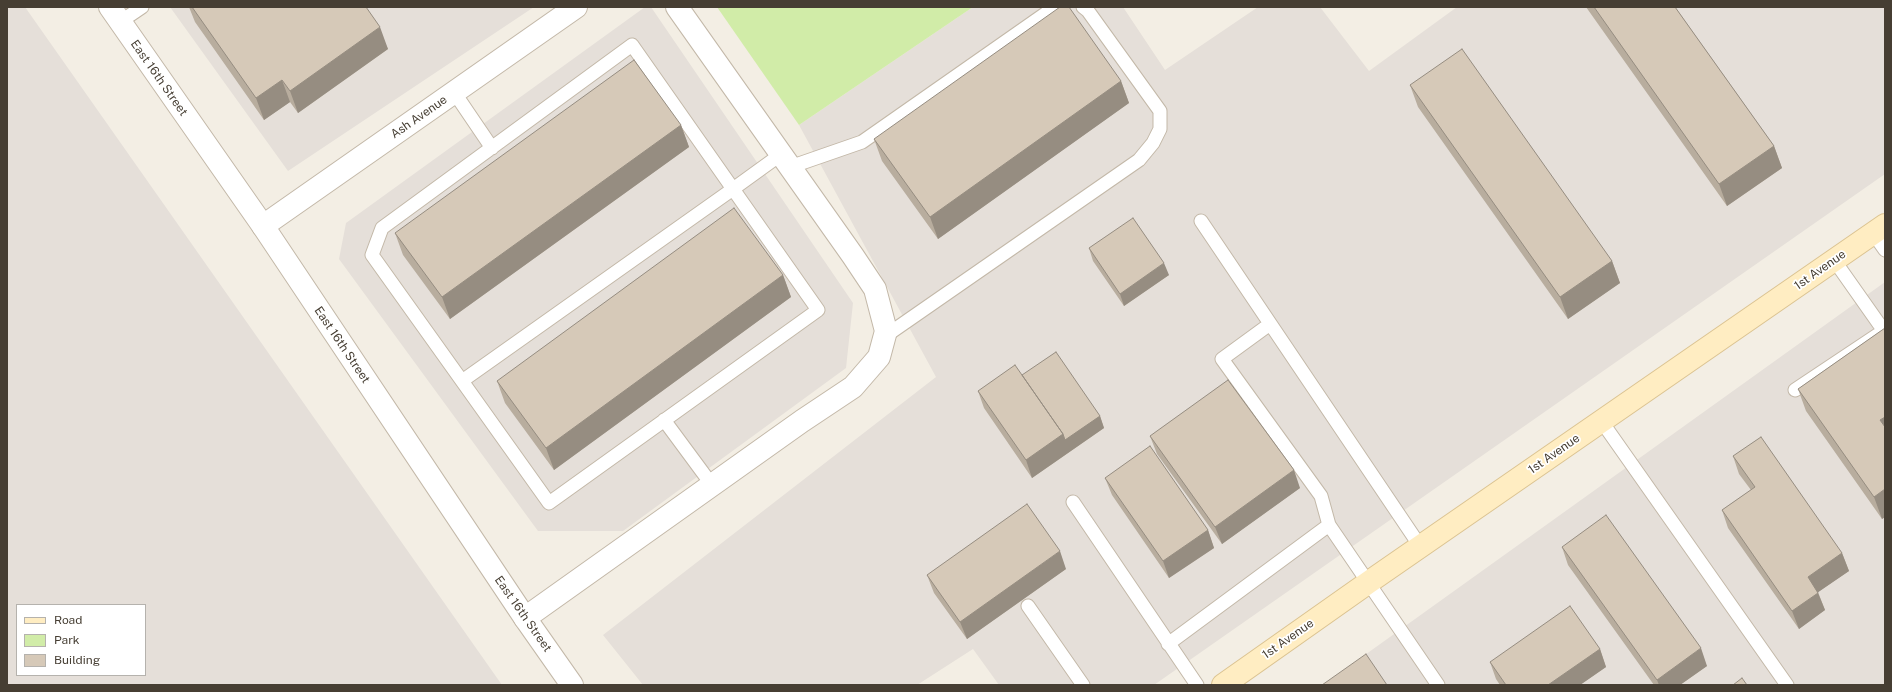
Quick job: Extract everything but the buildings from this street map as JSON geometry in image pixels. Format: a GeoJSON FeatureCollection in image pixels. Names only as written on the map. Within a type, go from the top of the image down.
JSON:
{"type":"FeatureCollection","features":[{"type":"Feature","properties":{"kind":"main road","name":"1st Avenue"},"geometry":{"type":"LineString","coordinates":[[1232,683],[1420,546],[1602,422],[1834,260],[1881,236]]}},
{"type":"Feature","properties":{"kind":"street","name":"Ash Avenue"},"geometry":{"type":"LineString","coordinates":[[263,226],[576,7]]}},
{"type":"Feature","properties":{"kind":"street"},"geometry":{"type":"LineString","coordinates":[[525,618],[802,421],[853,387],[879,357],[886,331],[875,289],[854,256],[677,7]]}},
{"type":"Feature","properties":{"kind":"street","name":"East 16th Street"},"geometry":{"type":"LineString","coordinates":[[115,14],[263,226],[525,618],[572,685]]}},
{"type":"Feature","properties":{"kind":"lane"},"geometry":{"type":"LineString","coordinates":[[115,14],[142,7]]}},
{"type":"Feature","properties":{"kind":"lane"},"geometry":{"type":"LineString","coordinates":[[462,381],[733,189],[785,161],[862,142],[1055,7]]}},
{"type":"Feature","properties":{"kind":"lane"},"geometry":{"type":"LineString","coordinates":[[884,337],[1139,160],[1153,142],[1160,129],[1160,112],[1088,11],[1083,7]]}},
{"type":"Feature","properties":{"kind":"lane"},"geometry":{"type":"LineString","coordinates":[[632,45],[818,310],[549,503],[372,255],[382,228],[492,148],[632,45]]}},
{"type":"Feature","properties":{"kind":"lane"},"geometry":{"type":"LineString","coordinates":[[454,92],[492,148]]}},
{"type":"Feature","properties":{"kind":"lane"},"geometry":{"type":"LineString","coordinates":[[1201,220],[1420,546]]}},
{"type":"Feature","properties":{"kind":"lane"},"geometry":{"type":"LineString","coordinates":[[1795,390],[1884,330],[1834,260]]}},
{"type":"Feature","properties":{"kind":"lane"},"geometry":{"type":"LineString","coordinates":[[1270,324],[1222,359],[1321,496],[1330,524],[1438,685]]}},
{"type":"Feature","properties":{"kind":"lane"},"geometry":{"type":"LineString","coordinates":[[664,420],[712,485]]}},
{"type":"Feature","properties":{"kind":"lane"},"geometry":{"type":"LineString","coordinates":[[1602,422],[1786,685]]}},
{"type":"Feature","properties":{"kind":"lane"},"geometry":{"type":"LineString","coordinates":[[1073,502],[1197,685]]}},
{"type":"Feature","properties":{"kind":"lane"},"geometry":{"type":"LineString","coordinates":[[1168,644],[1330,524]]}},
{"type":"Feature","properties":{"kind":"lane"},"geometry":{"type":"LineString","coordinates":[[1028,606],[1083,685]]}},
{"type":"Feature","properties":{"kind":"shaded area"},"geometry":{"type":"Polygon","coordinates":[[[7,7],[25,7],[502,685],[7,685],[7,7]]]}},
{"type":"Feature","properties":{"kind":"shaded area"},"geometry":{"type":"Polygon","coordinates":[[[170,7],[534,7],[288,171],[170,7]]]}},
{"type":"Feature","properties":{"kind":"shaded area"},"geometry":{"type":"Polygon","coordinates":[[[645,7],[651,7],[853,303],[846,368],[623,531],[538,531],[339,259],[346,223],[645,7]]]}},
{"type":"Feature","properties":{"kind":"shaded area"},"geometry":{"type":"Polygon","coordinates":[[[973,7],[1123,7],[1165,70],[1258,7],[1320,7],[1369,71],[1457,7],[1885,7],[1885,174],[1154,685],[999,685],[973,649],[917,685],[643,685],[603,635],[936,377],[799,125],[973,7]]]}},
{"type":"Feature","properties":{"kind":"shaded area"},"geometry":{"type":"Polygon","coordinates":[[[1885,282],[1885,685],[1323,685],[1885,282]]]}},
{"type":"Feature","properties":{"kind":"green space"},"geometry":{"type":"Polygon","coordinates":[[[717,7],[973,7],[799,125],[717,7]]]}}]}
